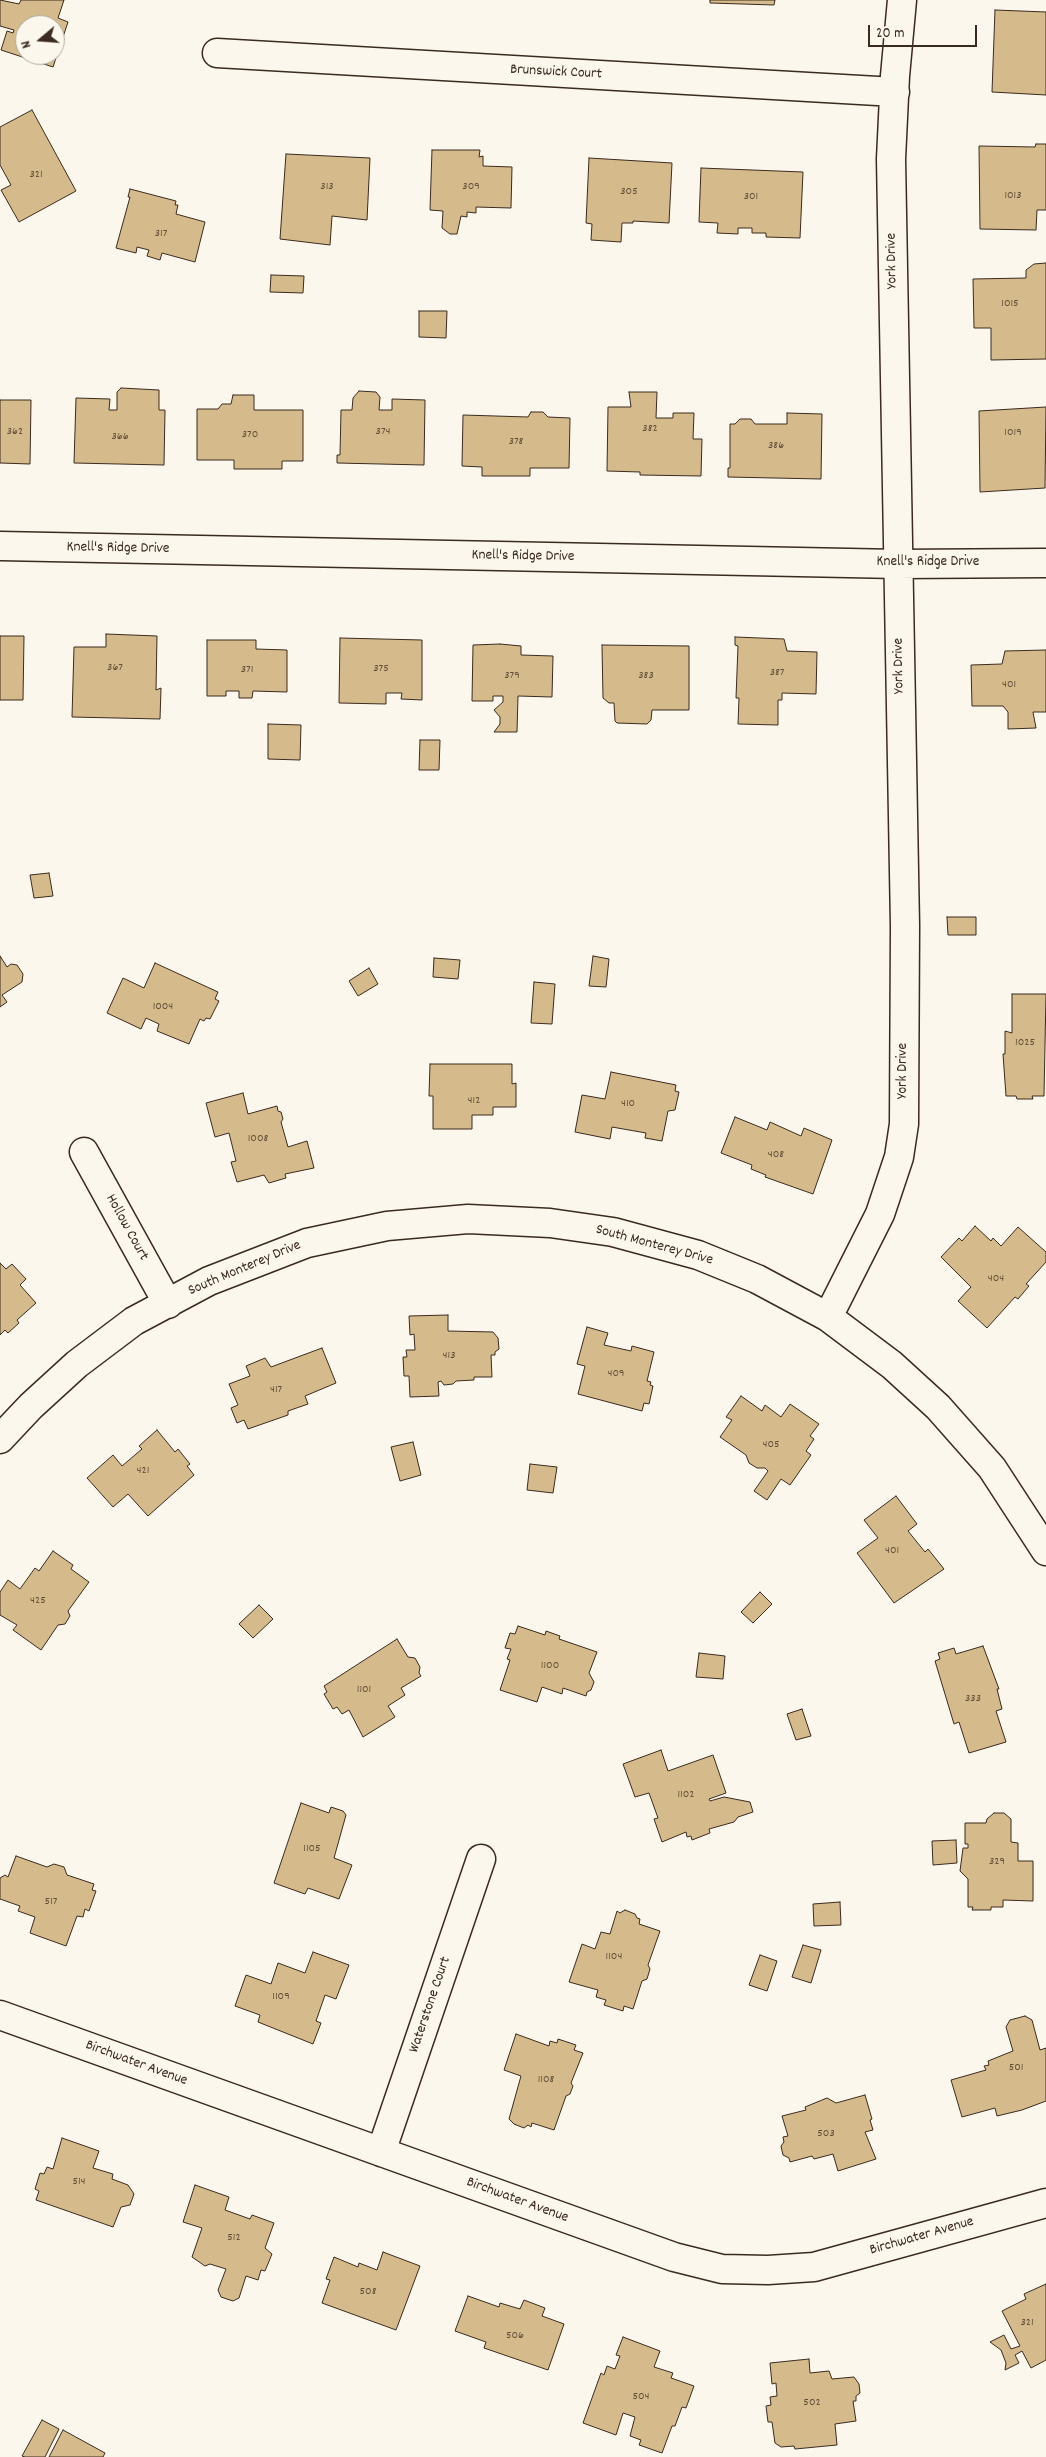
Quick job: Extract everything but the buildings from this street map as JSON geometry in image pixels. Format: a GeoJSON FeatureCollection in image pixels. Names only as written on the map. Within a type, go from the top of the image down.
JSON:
{"type":"FeatureCollection","features":[{"type":"Feature","properties":{"kind":"street","name":"York Drive"},"geometry":{"type":"LineString","coordinates":[[828,1316],[880,1214],[899,1157],[904,1124],[905,926],[891,158],[902,0]]}},
{"type":"Feature","properties":{"kind":"street","name":"Brunswick Court"},"geometry":{"type":"LineString","coordinates":[[216,53],[895,92]]}},
{"type":"Feature","properties":{"kind":"street","name":"Knell's Ridge Drive"},"geometry":{"type":"LineString","coordinates":[[0,546],[898,564],[1046,563]]}},
{"type":"Feature","properties":{"kind":"street","name":"Hollow Court"},"geometry":{"type":"LineString","coordinates":[[84,1152],[168,1304]]}},
{"type":"Feature","properties":{"kind":"street","name":"South Monterey Drive"},"geometry":{"type":"LineString","coordinates":[[0,1439],[31,1406],[77,1364],[134,1321],[208,1281],[307,1243],[387,1226],[468,1220],[550,1223],[613,1232],[698,1255],[756,1279],[828,1316],[892,1365],[938,1407],[992,1468],[1046,1551]]}},
{"type":"Feature","properties":{"kind":"street","name":"Waterstone Court"},"geometry":{"type":"LineString","coordinates":[[381,2152],[481,1859]]}},
{"type":"Feature","properties":{"kind":"street","name":"Birchwater Avenue"},"geometry":{"type":"LineString","coordinates":[[0,2015],[674,2257],[722,2269],[768,2270],[814,2267],[1046,2203]]}}]}
